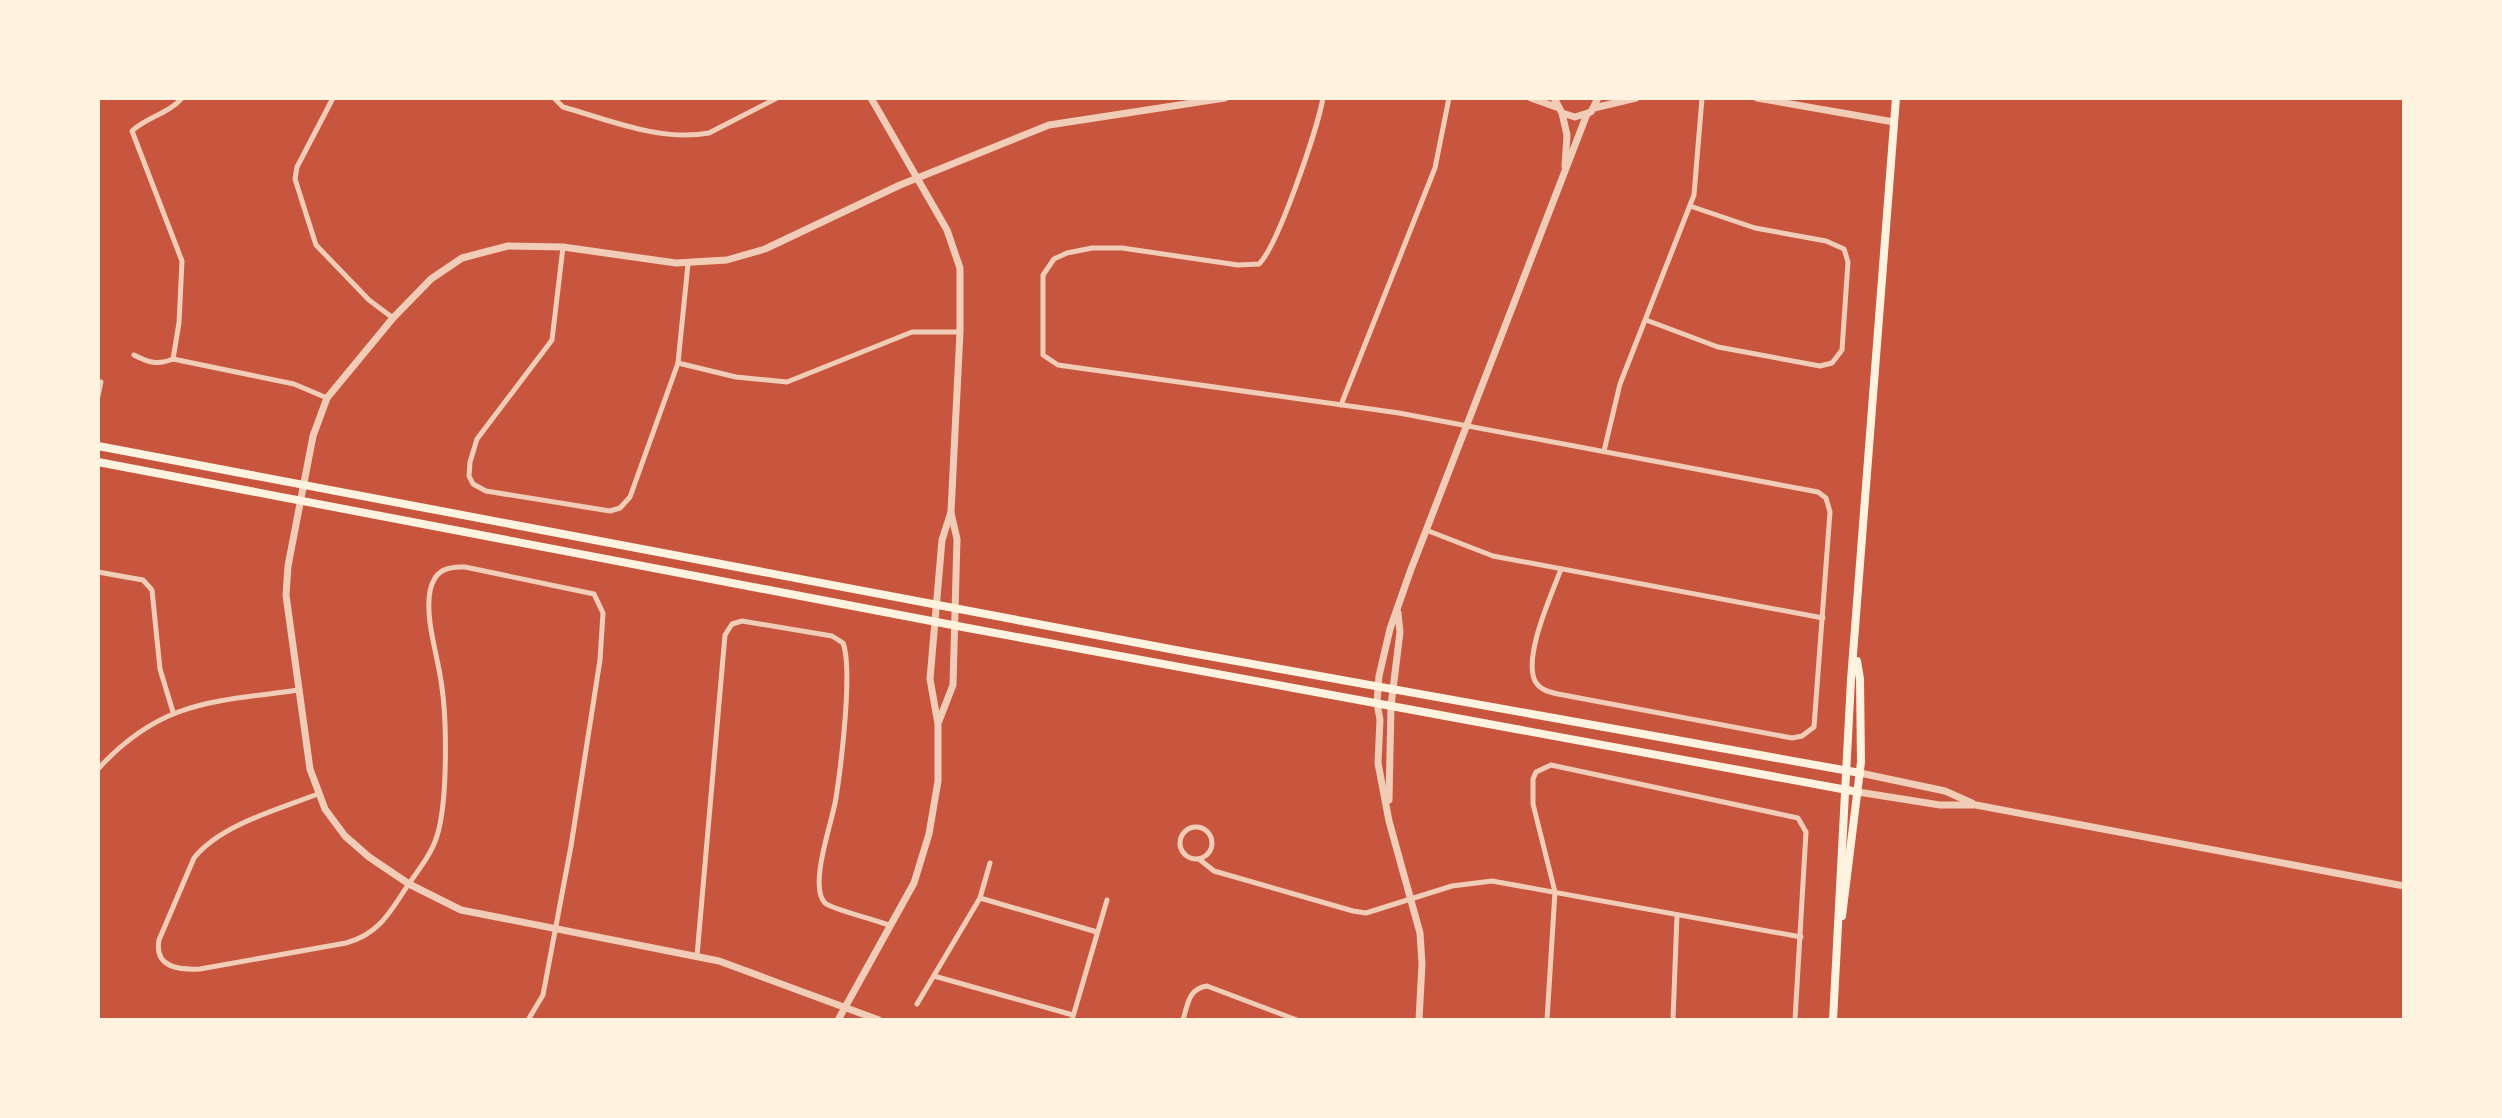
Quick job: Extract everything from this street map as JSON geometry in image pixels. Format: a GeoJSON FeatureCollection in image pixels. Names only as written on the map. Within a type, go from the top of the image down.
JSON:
{"type":"FeatureCollection","features":[{"type":"Feature","properties":{"kind":"main road"},"geometry":{"type":"LineString","coordinates":[[1833,1020],[1846,770],[1896,98]]}},
{"type":"Feature","properties":{"kind":"main road"},"geometry":{"type":"LineString","coordinates":[[98,446],[954,607],[1860,773]]}},
{"type":"Feature","properties":{"kind":"main road"},"geometry":{"type":"LineString","coordinates":[[98,462],[953,625],[1858,792]]}},
{"type":"Feature","properties":{"kind":"main road"},"geometry":{"type":"LineString","coordinates":[[1840,925],[1847,896],[1860,773],[1860,678],[1855,653]]}},
{"type":"Feature","properties":{"kind":"street"},"geometry":{"type":"LineString","coordinates":[[173,359],[182,261],[132,131],[142,121],[162,113],[182,98]]}},
{"type":"Feature","properties":{"kind":"street"},"geometry":{"type":"LineString","coordinates":[[333,98],[297,167],[295,178],[316,245],[369,300],[393,318]]}},
{"type":"Feature","properties":{"kind":"street"},"geometry":{"type":"LineString","coordinates":[[554,98],[563,107],[656,133],[698,135],[709,133],[777,98]]}},
{"type":"Feature","properties":{"kind":"street"},"geometry":{"type":"LineString","coordinates":[[838,1020],[914,883],[929,834],[938,781],[938,724],[930,679],[942,540],[951,512],[960,332],[961,289],[955,249],[919,178],[872,98]]}},
{"type":"Feature","properties":{"kind":"street"},"geometry":{"type":"LineString","coordinates":[[879,1020],[738,967],[697,956],[461,910],[409,884],[350,842],[330,817],[318,794],[308,760],[286,582],[303,502],[313,436],[327,398],[393,318],[431,279],[462,258],[508,246],[563,247],[688,264],[727,260],[765,249],[919,178],[1049,125],[1225,98]]}},
{"type":"Feature","properties":{"kind":"street"},"geometry":{"type":"LineString","coordinates":[[1323,98],[1303,164],[1270,250],[1259,264],[1238,265],[1122,248],[1092,248],[1067,253],[1054,259],[1043,275],[1041,348],[1048,360],[1058,365],[1341,405],[1812,489],[1823,495],[1830,512],[1814,727],[1797,737],[1558,694],[1541,688],[1534,675],[1535,645],[1561,569]]}},
{"type":"Feature","properties":{"kind":"street"},"geometry":{"type":"LineString","coordinates":[[1341,405],[1435,168],[1449,98]]}},
{"type":"Feature","properties":{"kind":"street"},"geometry":{"type":"LineString","coordinates":[[1531,98],[1574,117],[1636,98]]}},
{"type":"Feature","properties":{"kind":"street"},"geometry":{"type":"LineString","coordinates":[[1554,98],[1567,135],[1564,174]]}},
{"type":"Feature","properties":{"kind":"street"},"geometry":{"type":"LineString","coordinates":[[1419,1020],[1421,946],[1412,898],[1389,821],[1378,763],[1378,684],[1390,629],[1426,530],[1564,174],[1598,98]]}},
{"type":"Feature","properties":{"kind":"street"},"geometry":{"type":"LineString","coordinates":[[1604,451],[1620,384],[1690,206],[1697,181],[1702,98]]}},
{"type":"Feature","properties":{"kind":"street"},"geometry":{"type":"LineString","coordinates":[[1757,98],[1894,121]]}},
{"type":"Feature","properties":{"kind":"street"},"geometry":{"type":"LineString","coordinates":[[1646,320],[1718,347],[1820,366],[1835,360],[1842,350],[1848,262],[1844,249],[1826,241],[1755,228],[1690,206]]}},
{"type":"Feature","properties":{"kind":"street"},"geometry":{"type":"LineString","coordinates":[[563,247],[552,340],[477,439],[469,476],[473,484],[486,491],[610,511],[620,508],[630,497],[678,363],[688,264]]}},
{"type":"Feature","properties":{"kind":"street"},"geometry":{"type":"LineString","coordinates":[[678,363],[736,377],[787,382],[912,332],[960,332]]}},
{"type":"Feature","properties":{"kind":"street"},"geometry":{"type":"LineString","coordinates":[[134,355],[148,363],[162,363],[173,359],[294,384],[327,398]]}},
{"type":"Feature","properties":{"kind":"street"},"geometry":{"type":"LineString","coordinates":[[98,396],[101,382]]}},
{"type":"Feature","properties":{"kind":"street"},"geometry":{"type":"LineString","coordinates":[[938,724],[953,685],[957,540],[951,512]]}},
{"type":"Feature","properties":{"kind":"street"},"geometry":{"type":"LineString","coordinates":[[1426,530],[1493,556],[1823,618]]}},
{"type":"Feature","properties":{"kind":"street"},"geometry":{"type":"LineString","coordinates":[[318,794],[218,835],[203,847],[194,858],[159,940],[158,953],[165,963],[183,970],[200,969],[359,939],[380,926],[437,836],[442,792],[444,700],[429,605],[432,582],[439,572],[450,566],[465,567],[587,591],[597,597],[603,613],[600,660],[543,995],[528,1020]]}},
{"type":"Feature","properties":{"kind":"street"},"geometry":{"type":"LineString","coordinates":[[98,572],[143,580],[152,590],[160,669],[173,712]]}},
{"type":"Feature","properties":{"kind":"street"},"geometry":{"type":"LineString","coordinates":[[1389,821],[1391,706],[1400,632],[1398,612]]}},
{"type":"Feature","properties":{"kind":"street"},"geometry":{"type":"LineString","coordinates":[[697,956],[725,635],[732,625],[742,621],[832,636],[843,643],[847,663],[840,756],[836,800],[824,850],[821,892],[823,901],[833,908],[872,917],[891,926]]}},
{"type":"Feature","properties":{"kind":"street"},"geometry":{"type":"LineString","coordinates":[[98,769],[130,737],[173,712],[208,702],[299,690]]}},
{"type":"Feature","properties":{"kind":"street"},"geometry":{"type":"LineString","coordinates":[[1547,1020],[1555,892],[1535,821],[1532,788],[1536,772],[1551,765],[1787,813],[1797,818],[1806,832],[1795,1020]]}},
{"type":"Feature","properties":{"kind":"street"},"geometry":{"type":"LineString","coordinates":[[1860,773],[1945,791],[1976,805]]}},
{"type":"Feature","properties":{"kind":"street"},"geometry":{"type":"LineString","coordinates":[[1858,792],[1940,805],[1976,805],[2404,886]]}},
{"type":"Feature","properties":{"kind":"street"},"geometry":{"type":"LineString","coordinates":[[1199,859],[1211,849],[1212,839],[1206,830],[1191,827],[1182,834],[1181,850],[1188,857],[1199,859],[1214,871],[1353,911],[1366,913],[1452,886],[1482,881],[1801,937]]}},
{"type":"Feature","properties":{"kind":"street"},"geometry":{"type":"LineString","coordinates":[[917,1004],[980,898],[990,863]]}},
{"type":"Feature","properties":{"kind":"street"},"geometry":{"type":"LineString","coordinates":[[980,898],[1097,932]]}},
{"type":"Feature","properties":{"kind":"street"},"geometry":{"type":"LineString","coordinates":[[934,975],[1073,1017],[1107,900]]}},
{"type":"Feature","properties":{"kind":"street"},"geometry":{"type":"LineString","coordinates":[[1672,1020],[1677,915]]}},
{"type":"Feature","properties":{"kind":"street"},"geometry":{"type":"LineString","coordinates":[[1183,1020],[1192,992],[1207,986],[1297,1020]]}}]}
